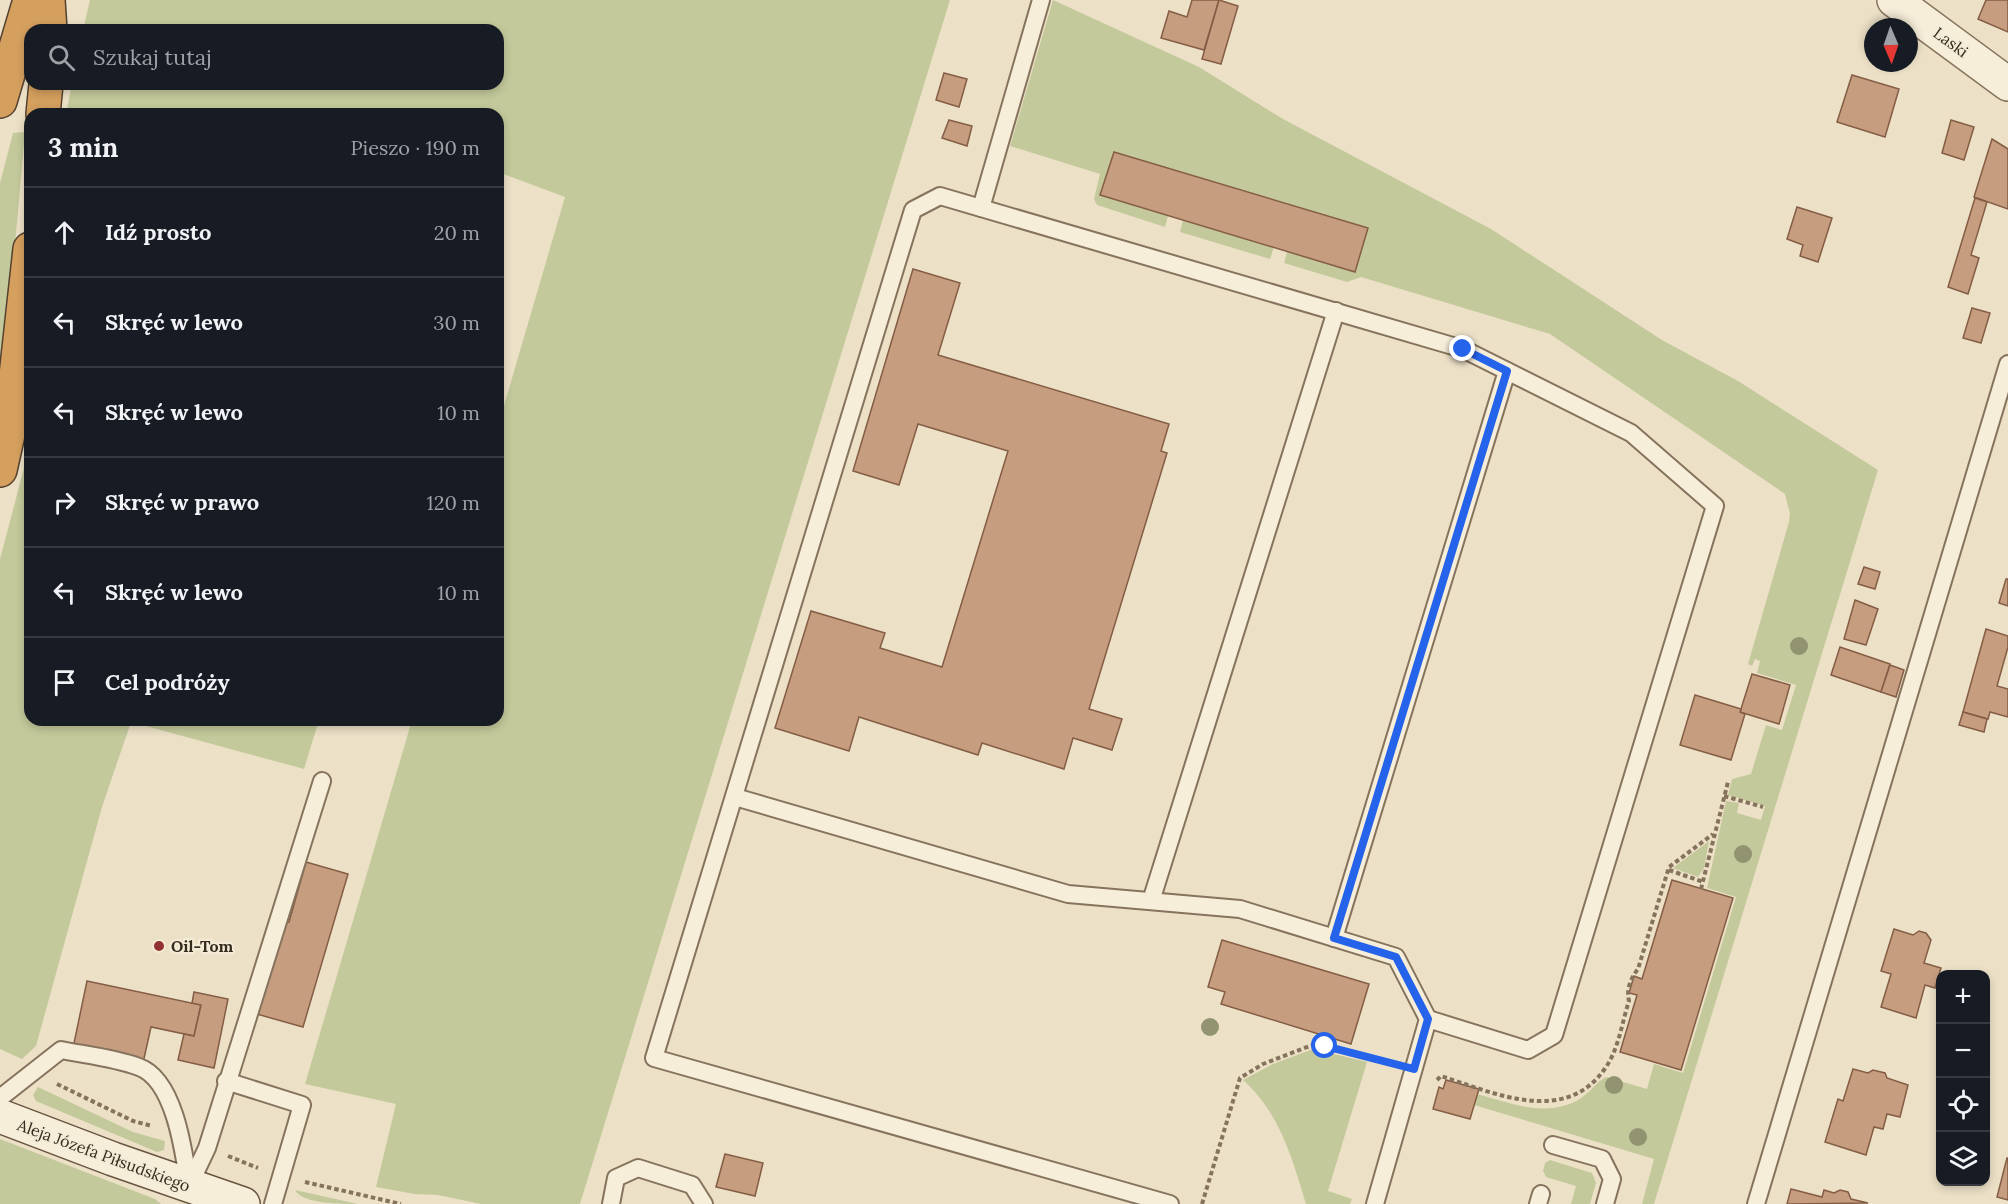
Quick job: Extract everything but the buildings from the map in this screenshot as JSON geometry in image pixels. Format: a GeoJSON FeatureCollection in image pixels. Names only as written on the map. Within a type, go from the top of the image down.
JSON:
{"type":"FeatureCollection","features":[{"type":"Feature","properties":{"kind":"highway"},"geometry":{"type":"LineString","coordinates":[[0,101],[30,0]]}},
{"type":"Feature","properties":{"kind":"highway"},"geometry":{"type":"LineString","coordinates":[[48,0],[50,24]]}},
{"type":"Feature","properties":{"kind":"highway"},"geometry":{"type":"LineString","coordinates":[[44,108],[45,90]]}},
{"type":"Feature","properties":{"kind":"highway"},"geometry":{"type":"LineString","coordinates":[[0,470],[11,421],[24,303]]}},
{"type":"Feature","properties":{"kind":"street","name":"Laski"},"geometry":{"type":"LineString","coordinates":[[1894,0],[2008,84]]}},
{"type":"Feature","properties":{"kind":"street","name":"Aleja Józefa Piłsudskiego"},"geometry":{"type":"LineString","coordinates":[[0,1116],[187,1195],[243,1204]]}},
{"type":"Feature","properties":{"kind":"lane"},"geometry":{"type":"LineString","coordinates":[[981,208],[1041,0]]}},
{"type":"Feature","properties":{"kind":"lane"},"geometry":{"type":"LineString","coordinates":[[1170,1204],[654,1058],[913,210],[940,196],[1463,349],[1631,433],[1715,506],[1554,1035],[1528,1050],[1428,1019]]}},
{"type":"Feature","properties":{"kind":"lane"},"geometry":{"type":"LineString","coordinates":[[1151,901],[1336,311]]}},
{"type":"Feature","properties":{"kind":"lane"},"geometry":{"type":"LineString","coordinates":[[1756,1204],[2008,364]]}},
{"type":"Feature","properties":{"kind":"lane"},"geometry":{"type":"LineString","coordinates":[[1334,938],[1507,371]]}},
{"type":"Feature","properties":{"kind":"lane"},"geometry":{"type":"LineString","coordinates":[[187,1195],[207,1148],[226,1081],[322,782]]}},
{"type":"Feature","properties":{"kind":"lane"},"geometry":{"type":"LineString","coordinates":[[735,797],[1068,894],[1240,909],[1396,957],[1428,1019],[1375,1204]]}},
{"type":"Feature","properties":{"kind":"lane"},"geometry":{"type":"LineString","coordinates":[[0,1098],[61,1050],[141,1067],[160,1081],[181,1138],[187,1195]]}},
{"type":"Feature","properties":{"kind":"lane"},"geometry":{"type":"LineString","coordinates":[[226,1081],[302,1105],[273,1204]]}},
{"type":"Feature","properties":{"kind":"lane"},"geometry":{"type":"LineString","coordinates":[[1553,1145],[1602,1159],[1612,1179],[1605,1204]]}},
{"type":"Feature","properties":{"kind":"lane"},"geometry":{"type":"LineString","coordinates":[[611,1204],[616,1178],[638,1167],[692,1185],[704,1204]]}},
{"type":"Feature","properties":{"kind":"path"},"geometry":{"type":"LineString","coordinates":[[1701,889],[1728,782]]}},
{"type":"Feature","properties":{"kind":"path"},"geometry":{"type":"LineString","coordinates":[[1724,796],[1763,807]]}},
{"type":"Feature","properties":{"kind":"path"},"geometry":{"type":"LineString","coordinates":[[1669,870],[1703,882]]}},
{"type":"Feature","properties":{"kind":"path"},"geometry":{"type":"LineString","coordinates":[[1202,1204],[1240,1077],[1263,1064],[1315,1044],[1414,1069]]}},
{"type":"Feature","properties":{"kind":"green space"},"geometry":{"type":"Polygon","coordinates":[[[90,0],[950,0],[580,1204],[481,1204],[438,1195],[414,1194],[376,1187],[396,1104],[305,1084],[410,726],[504,726],[504,405],[565,197],[504,174],[504,108],[67,108],[71,90],[504,90],[504,24],[84,24],[90,0]]]}},
{"type":"Feature","properties":{"kind":"green space"},"geometry":{"type":"Polygon","coordinates":[[[1053,0],[1199,67],[1283,119],[1491,229],[1662,340],[1738,381],[1878,470],[1654,1204],[1642,1204],[1654,1159],[1474,1105],[1477,1094],[1515,1105],[1553,1108],[1578,1100],[1606,1077],[1647,1089],[1654,1064],[1683,1073],[1736,897],[1707,888],[1726,801],[1739,803],[1737,813],[1761,820],[1765,806],[1728,795],[1732,779],[1751,774],[1766,725],[1782,730],[1796,685],[1757,673],[1760,661],[1755,659],[1752,666],[1748,664],[1789,522],[1790,514],[1785,494],[1550,334],[1361,277],[1347,282],[1284,263],[1287,252],[1355,272],[1368,228],[1114,152],[1101,195],[1168,216],[1165,227],[1097,205],[1094,199],[1100,174],[1010,146],[1053,0]]]}},
{"type":"Feature","properties":{"kind":"green space"},"geometry":{"type":"Polygon","coordinates":[[[24,132],[24,143],[11,291],[0,365],[0,183],[13,133],[24,132]]]}},
{"type":"Feature","properties":{"kind":"green space"},"geometry":{"type":"Polygon","coordinates":[[[1183,220],[1274,247],[1270,259],[1180,232],[1183,220]]]}},
{"type":"Feature","properties":{"kind":"green space"},"geometry":{"type":"Polygon","coordinates":[[[24,468],[24,726],[130,726],[102,807],[36,1046],[22,1059],[0,1049],[0,559],[24,468]]]}},
{"type":"Feature","properties":{"kind":"green space"},"geometry":{"type":"Polygon","coordinates":[[[146,726],[317,726],[304,769],[146,726]]]}},
{"type":"Feature","properties":{"kind":"green space"},"geometry":{"type":"Polygon","coordinates":[[[1709,841],[1704,868],[1698,877],[1673,868],[1709,841]]]}},
{"type":"Feature","properties":{"kind":"green space"},"geometry":{"type":"Polygon","coordinates":[[[1313,1049],[1367,1062],[1328,1191],[1352,1199],[1350,1204],[1306,1204],[1290,1153],[1276,1122],[1256,1093],[1243,1080],[1273,1064],[1313,1049]]]}},
{"type":"Feature","properties":{"kind":"green space"},"geometry":{"type":"Polygon","coordinates":[[[38,1087],[133,1132],[165,1141],[164,1150],[157,1152],[36,1101],[33,1095],[38,1087]]]}},
{"type":"Feature","properties":{"kind":"green space"},"geometry":{"type":"Polygon","coordinates":[[[0,1139],[155,1199],[161,1204],[0,1204],[0,1139]]]}},
{"type":"Feature","properties":{"kind":"green space"},"geometry":{"type":"Polygon","coordinates":[[[1550,1160],[1592,1173],[1596,1183],[1590,1204],[1571,1204],[1576,1186],[1546,1177],[1543,1171],[1545,1163],[1550,1160]]]}},
{"type":"Feature","properties":{"kind":"green space"},"geometry":{"type":"Polygon","coordinates":[[[295,1190],[358,1204],[313,1201],[299,1195],[295,1190]]]}},
{"type":"Feature","properties":{"kind":"place","name":"Oil-Tom"},"geometry":{"type":"Point","coordinates":[159,946]}},
{"type":"Feature","properties":{"kind":"route"},"geometry":{"type":"LineString","coordinates":[[1325,1046],[1414,1069],[1428,1019],[1396,957],[1334,938],[1507,371],[1463,349]]}}]}
